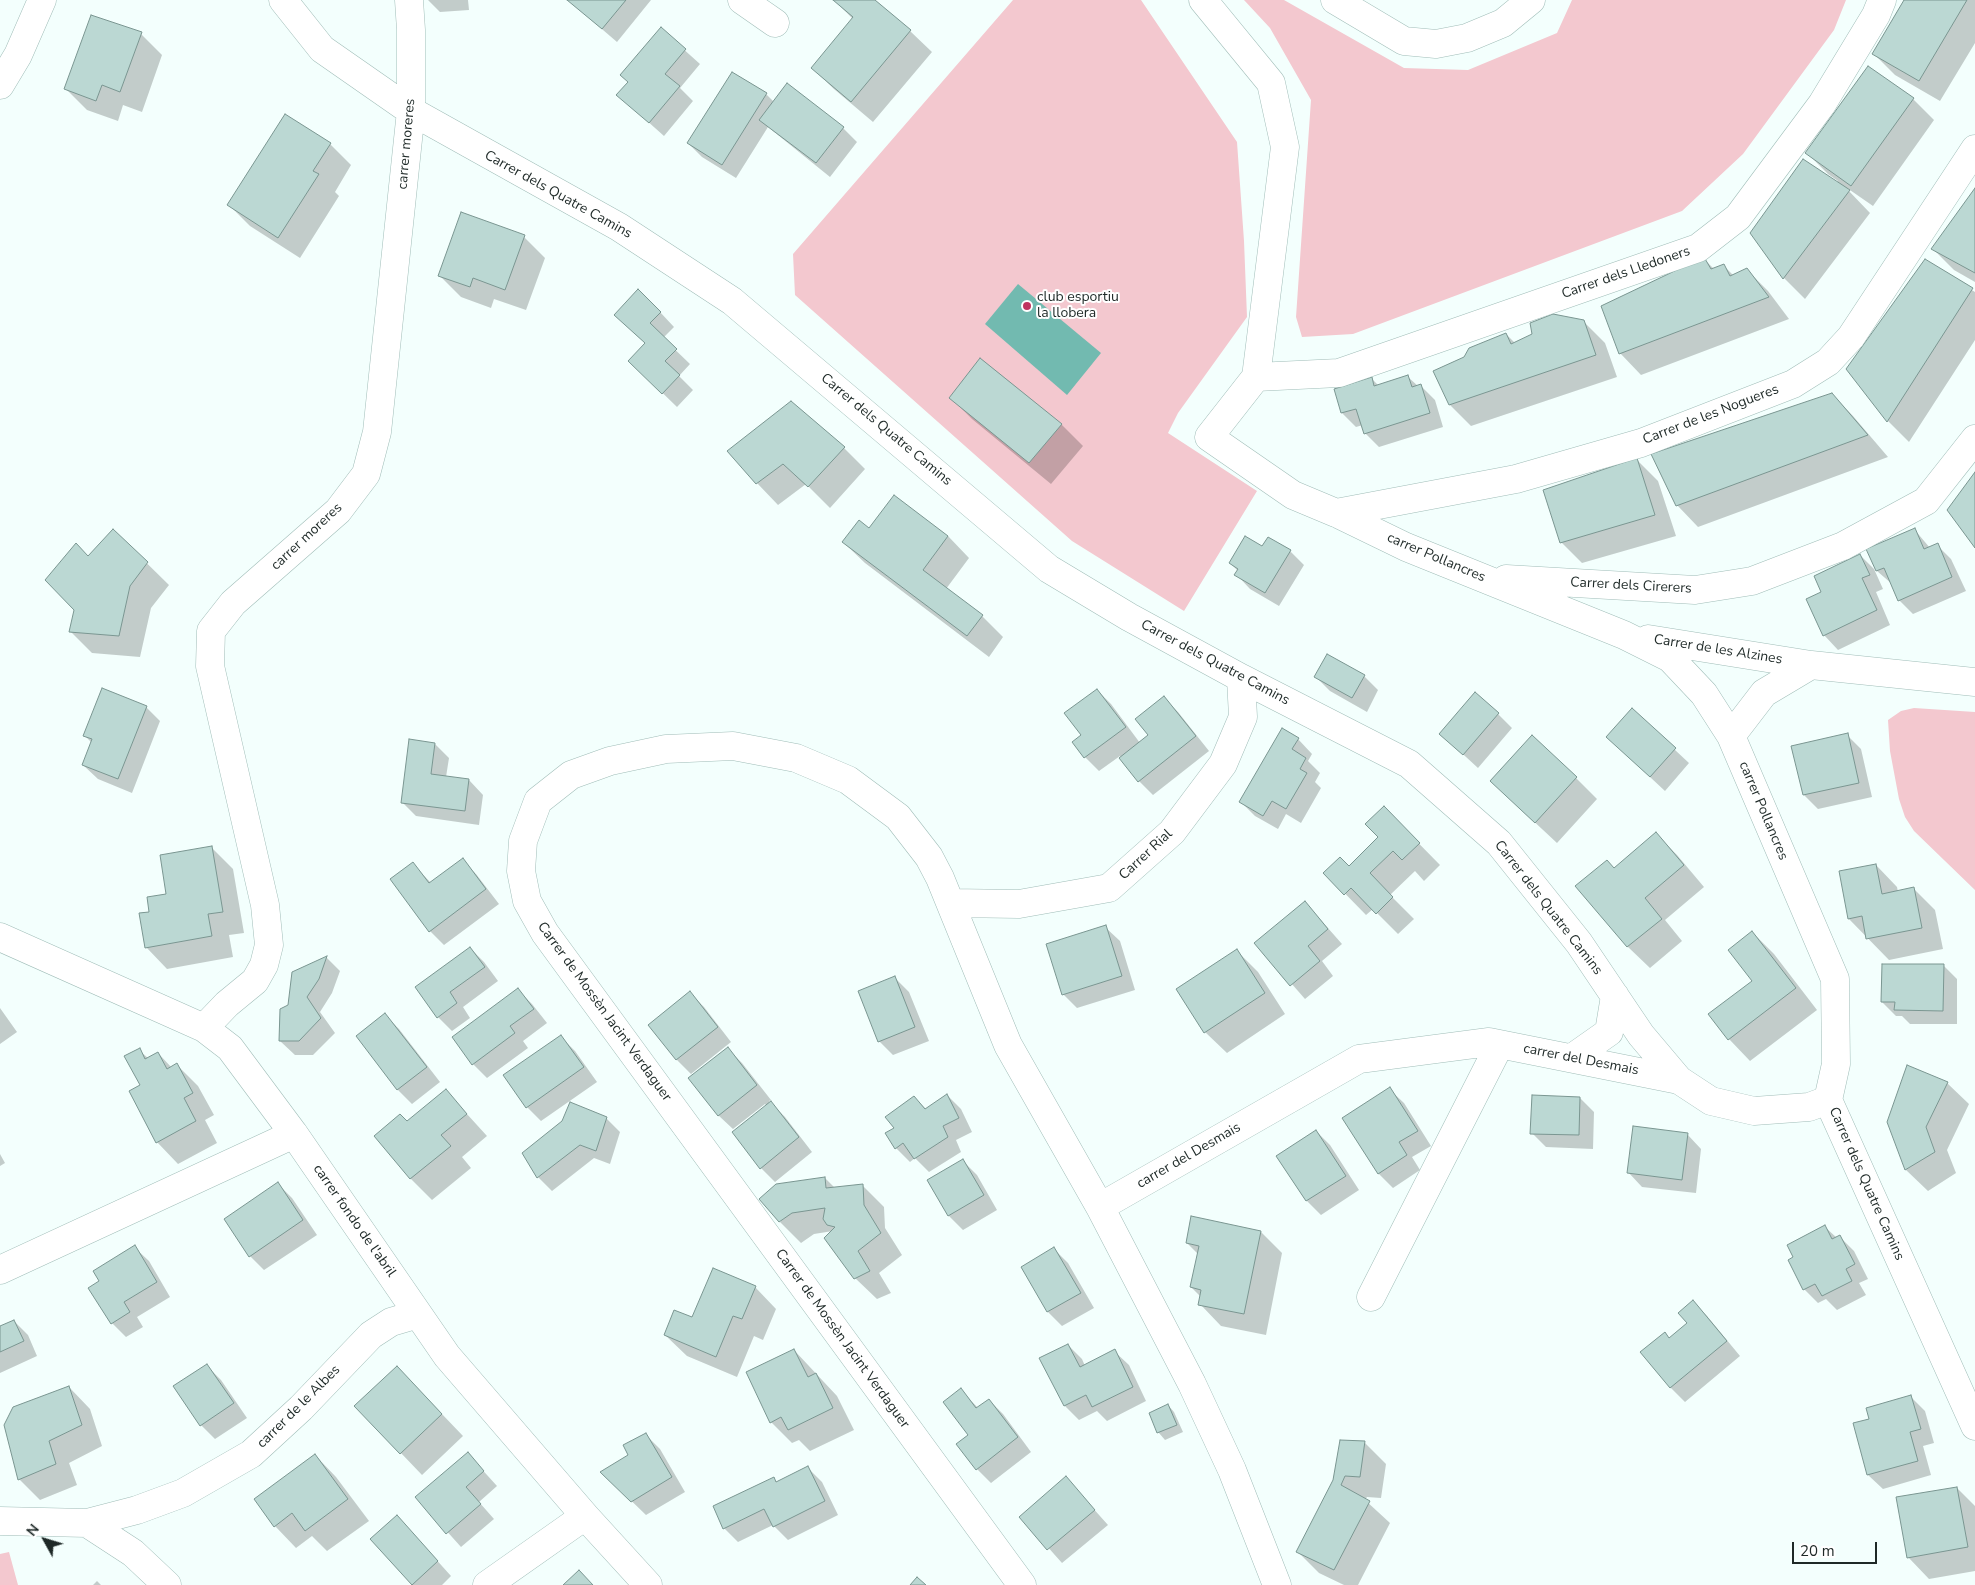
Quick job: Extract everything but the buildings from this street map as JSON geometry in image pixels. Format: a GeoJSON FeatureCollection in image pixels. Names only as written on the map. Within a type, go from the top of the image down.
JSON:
{"type":"FeatureCollection","features":[{"type":"Feature","properties":{"kind":"street"},"geometry":{"type":"LineString","coordinates":[[0,85],[18,55],[42,0]]}},
{"type":"Feature","properties":{"kind":"street","name":"Carrer dels Quatre Camins"},"geometry":{"type":"LineString","coordinates":[[283,0],[322,49],[411,111],[619,227],[732,301],[1050,569],[1129,617],[1241,678],[1409,764],[1499,843],[1579,943],[1641,1035],[1679,1080],[1711,1101],[1754,1111],[1809,1107],[1828,1100],[1975,1426]]}},
{"type":"Feature","properties":{"kind":"street","name":"carrer moreres"},"geometry":{"type":"LineString","coordinates":[[204,1028],[227,1004],[255,981],[264,965],[269,945],[265,905],[210,666],[211,631],[233,603],[338,511],[366,474],[377,432],[411,111],[412,30],[409,0]]}},
{"type":"Feature","properties":{"kind":"street"},"geometry":{"type":"LineString","coordinates":[[742,0],[775,23]]}},
{"type":"Feature","properties":{"kind":"street"},"geometry":{"type":"LineString","coordinates":[[1203,0],[1271,83],[1285,147],[1256,377]]}},
{"type":"Feature","properties":{"kind":"street"},"geometry":{"type":"LineString","coordinates":[[1335,0],[1404,41],[1436,44],[1467,38],[1503,24],[1531,0]]}},
{"type":"Feature","properties":{"kind":"street","name":"Carrer dels Lledoners"},"geometry":{"type":"LineString","coordinates":[[1256,377],[1339,374],[1698,248],[1738,217],[1822,104],[1876,15],[1882,0]]}},
{"type":"Feature","properties":{"kind":"street","name":"Carrer de les Nogueres"},"geometry":{"type":"LineString","coordinates":[[1336,513],[1516,479],[1641,442],[1793,384],[1828,362],[1851,337],[1975,149]]}},
{"type":"Feature","properties":{"kind":"street","name":"carrer Pollancres"},"geometry":{"type":"LineString","coordinates":[[1256,377],[1209,436],[1293,495],[1336,513],[1406,547],[1478,577],[1564,609],[1624,635],[1670,658],[1704,694],[1730,736],[1835,980],[1836,1064],[1828,1100]]}},
{"type":"Feature","properties":{"kind":"street","name":"Carrer dels Cirerers"},"geometry":{"type":"LineString","coordinates":[[1478,577],[1695,590],[1752,581],[1843,546],[1926,501],[1975,439]]}},
{"type":"Feature","properties":{"kind":"street","name":"Carrer de les Alzines"},"geometry":{"type":"LineString","coordinates":[[1624,635],[1811,665],[1975,682]]}},
{"type":"Feature","properties":{"kind":"street","name":"Carrer de les Alzines"},"geometry":{"type":"LineString","coordinates":[[1730,736],[1764,693],[1811,665]]}},
{"type":"Feature","properties":{"kind":"street","name":"Carrer Rial"},"geometry":{"type":"LineString","coordinates":[[951,903],[1019,904],[1109,888],[1172,832],[1223,764],[1243,717],[1241,678]]}},
{"type":"Feature","properties":{"kind":"street","name":"Carrer de Mossèn Jacint Verdaguer"},"geometry":{"type":"LineString","coordinates":[[1022,1585],[545,933],[527,901],[521,871],[524,841],[538,801],[571,775],[610,761],[666,749],[733,746],[796,758],[848,780],[898,817],[929,857],[951,903],[1008,1045],[1100,1207]]}},
{"type":"Feature","properties":{"kind":"street","name":"carrer fondo de l'abril"},"geometry":{"type":"LineString","coordinates":[[0,937],[204,1028],[230,1048],[294,1134],[447,1356],[584,1516],[648,1585]]}},
{"type":"Feature","properties":{"kind":"street"},"geometry":{"type":"LineString","coordinates":[[1572,1058],[1609,1032],[1615,996]]}},
{"type":"Feature","properties":{"kind":"street","name":"carrer del Desmais"},"geometry":{"type":"LineString","coordinates":[[1100,1207],[1359,1059],[1489,1042],[1679,1080]]}},
{"type":"Feature","properties":{"kind":"street"},"geometry":{"type":"LineString","coordinates":[[1371,1297],[1500,1044]]}},
{"type":"Feature","properties":{"kind":"street"},"geometry":{"type":"LineString","coordinates":[[0,1270],[294,1134]]}},
{"type":"Feature","properties":{"kind":"street"},"geometry":{"type":"LineString","coordinates":[[1100,1207],[1192,1384],[1232,1470],[1277,1585]]}},
{"type":"Feature","properties":{"kind":"street","name":"carrer de le Albes"},"geometry":{"type":"LineString","coordinates":[[0,1521],[87,1523],[137,1510],[184,1493],[251,1454],[301,1408],[371,1336],[391,1322],[418,1314]]}},
{"type":"Feature","properties":{"kind":"street"},"geometry":{"type":"LineString","coordinates":[[488,1585],[584,1516]]}},
{"type":"Feature","properties":{"kind":"street"},"geometry":{"type":"LineString","coordinates":[[87,1523],[133,1554],[167,1585]]}},
{"type":"Feature","properties":{"kind":"shaded area","name":"club esportiu la llobera"},"geometry":{"type":"Polygon","coordinates":[[[1013,0],[1141,0],[1237,142],[1247,317],[1178,413],[1168,433],[1257,491],[1184,611],[1072,541],[795,295],[793,254],[1013,0]]]}},
{"type":"Feature","properties":{"kind":"shaded area"},"geometry":{"type":"Polygon","coordinates":[[[1244,0],[1284,0],[1404,68],[1468,70],[1557,33],[1572,0],[1846,0],[1834,30],[1743,154],[1682,211],[1353,334],[1302,337],[1296,317],[1311,100],[1270,28],[1244,0]]]}},
{"type":"Feature","properties":{"kind":"shaded area"},"geometry":{"type":"Polygon","coordinates":[[[1018,284],[1101,353],[1067,395],[985,324],[1018,284]]]}},
{"type":"Feature","properties":{"kind":"shaded area"},"geometry":{"type":"Polygon","coordinates":[[[1914,708],[1975,712],[1975,890],[1914,831],[1905,817],[1899,799],[1890,751],[1888,720],[1901,711],[1914,708]]]}},
{"type":"Feature","properties":{"kind":"shaded area"},"geometry":{"type":"Polygon","coordinates":[[[9,1552],[18,1585],[0,1585],[0,1554],[9,1552]]]}},
{"type":"Feature","properties":{"kind":"place","name":"club esportiu la llobera"},"geometry":{"type":"Point","coordinates":[1027,306]}}]}
